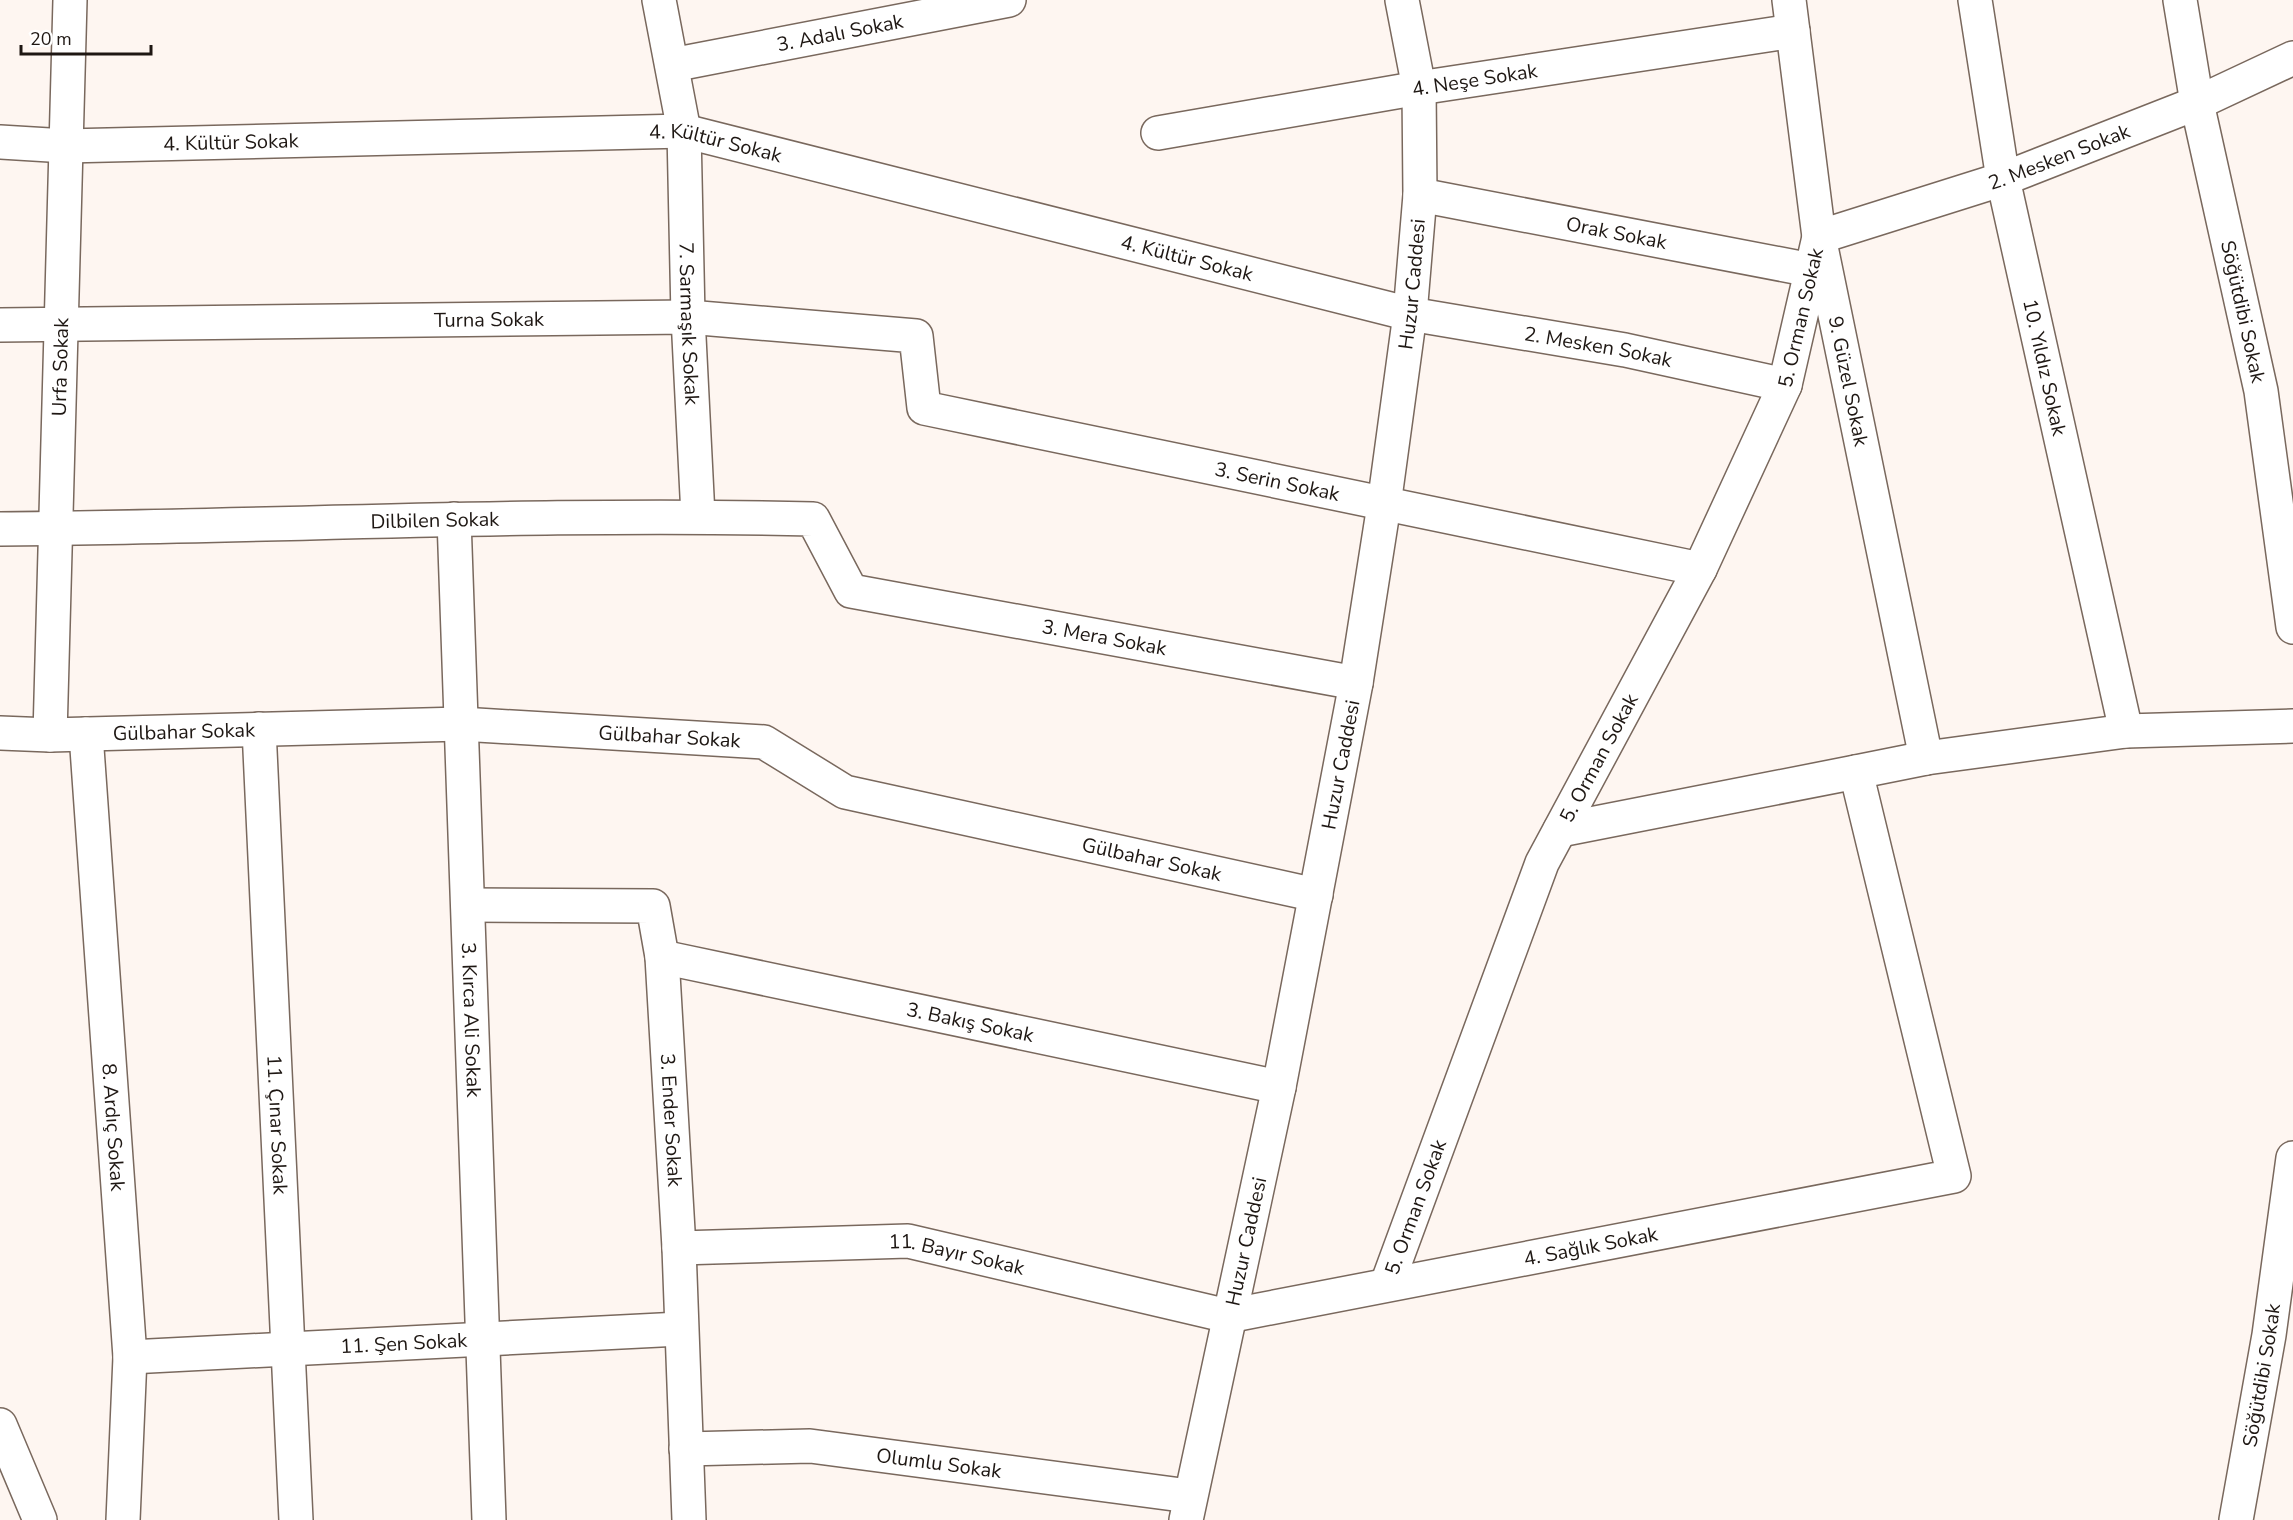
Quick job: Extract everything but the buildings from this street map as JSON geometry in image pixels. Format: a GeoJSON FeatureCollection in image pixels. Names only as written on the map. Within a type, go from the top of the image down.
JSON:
{"type":"FeatureCollection","features":[{"type":"Feature","properties":{"kind":"street","name":"Urfa Sokak"},"geometry":{"type":"LineString","coordinates":[[50,735],[70,0]]}},
{"type":"Feature","properties":{"kind":"street","name":"7. Sarmaşık Sokak"},"geometry":{"type":"LineString","coordinates":[[659,0],[684,131],[688,317],[698,516]]}},
{"type":"Feature","properties":{"kind":"street","name":"3. Adalı Sokak"},"geometry":{"type":"LineString","coordinates":[[672,65],[1009,0]]}},
{"type":"Feature","properties":{"kind":"street","name":"Huzur Caddesi"},"geometry":{"type":"LineString","coordinates":[[1188,1508],[1279,1087],[1356,682],[1384,505],[1410,314],[1420,195],[1419,88],[1402,0]]}},
{"type":"Feature","properties":{"kind":"street","name":"10. Yıldız Sokak"},"geometry":{"type":"LineString","coordinates":[[1975,0],[2003,179],[2126,731]]}},
{"type":"Feature","properties":{"kind":"street","name":"Söğütdibi Sokak"},"geometry":{"type":"LineString","coordinates":[[2180,0],[2197,103],[2261,391],[2293,627]]}},
{"type":"Feature","properties":{"kind":"street","name":"4. Neşe Sokak"},"geometry":{"type":"LineString","coordinates":[[1158,133],[1419,88],[1791,16]]}},
{"type":"Feature","properties":{"kind":"street","name":"9. Güzel Sokak"},"geometry":{"type":"LineString","coordinates":[[1791,16],[1819,237],[1926,759]]}},
{"type":"Feature","properties":{"kind":"street","name":"2. Mesken Sokak"},"geometry":{"type":"LineString","coordinates":[[1819,237],[2003,179],[2197,103],[2293,58]]}},
{"type":"Feature","properties":{"kind":"street","name":"4. Kültür Sokak"},"geometry":{"type":"LineString","coordinates":[[0,142],[66,146],[684,131],[1410,314]]}},
{"type":"Feature","properties":{"kind":"street","name":"Orak Sokak"},"geometry":{"type":"LineString","coordinates":[[1420,195],[1811,270]]}},
{"type":"Feature","properties":{"kind":"street","name":"5. Orman Sokak"},"geometry":{"type":"LineString","coordinates":[[1387,1284],[1542,863],[1701,569],[1785,385],[1819,237]]}},
{"type":"Feature","properties":{"kind":"street","name":"2. Mesken Sokak"},"geometry":{"type":"LineString","coordinates":[[1410,314],[1625,350],[1785,385]]}},
{"type":"Feature","properties":{"kind":"street","name":"Turna Sokak"},"geometry":{"type":"LineString","coordinates":[[0,325],[688,317],[916,336]]}},
{"type":"Feature","properties":{"kind":"street","name":"3. Serin Sokak"},"geometry":{"type":"LineString","coordinates":[[916,336],[924,408],[1701,569]]}},
{"type":"Feature","properties":{"kind":"street","name":"Dilbilen Sokak"},"geometry":{"type":"LineString","coordinates":[[0,529],[454,519],[698,516],[813,519],[852,591]]}},
{"type":"Feature","properties":{"kind":"street","name":"3. Kırca Ali Sokak"},"geometry":{"type":"LineString","coordinates":[[454,519],[489,1520]]}},
{"type":"Feature","properties":{"kind":"street","name":"3. Mera Sokak"},"geometry":{"type":"LineString","coordinates":[[852,591],[1356,682]]}},
{"type":"Feature","properties":{"kind":"street","name":"Gülbahar Sokak"},"geometry":{"type":"LineString","coordinates":[[0,734],[50,735],[461,724],[764,742],[845,792],[1316,895]]}},
{"type":"Feature","properties":{"kind":"street"},"geometry":{"type":"LineString","coordinates":[[1560,830],[1926,759],[2126,731],[2293,726]]}},
{"type":"Feature","properties":{"kind":"street","name":"11. Çınar Sokak"},"geometry":{"type":"LineString","coordinates":[[259,729],[296,1520]]}},
{"type":"Feature","properties":{"kind":"street","name":"8. Ardıç Sokak"},"geometry":{"type":"LineString","coordinates":[[86,734],[130,1357],[123,1520]]}},
{"type":"Feature","properties":{"kind":"street","name":"4. Sağlık Sokak"},"geometry":{"type":"LineString","coordinates":[[1228,1316],[1954,1176],[1856,771]]}},
{"type":"Feature","properties":{"kind":"street","name":"3. Ender Sokak"},"geometry":{"type":"LineString","coordinates":[[468,905],[653,906],[662,957],[679,1248],[680,1329],[689,1520]]}},
{"type":"Feature","properties":{"kind":"street","name":"3. Bakış Sokak"},"geometry":{"type":"LineString","coordinates":[[662,957],[1279,1087]]}},
{"type":"Feature","properties":{"kind":"street","name":"Söğütdibi Sokak"},"geometry":{"type":"LineString","coordinates":[[2236,1520],[2269,1335],[2293,1158]]}},
{"type":"Feature","properties":{"kind":"street","name":"11. Bayır Sokak"},"geometry":{"type":"LineString","coordinates":[[679,1248],[908,1241],[1228,1316]]}},
{"type":"Feature","properties":{"kind":"street","name":"11. Şen Sokak"},"geometry":{"type":"LineString","coordinates":[[130,1357],[680,1329]]}},
{"type":"Feature","properties":{"kind":"street"},"geometry":{"type":"LineString","coordinates":[[0,1425],[40,1520]]}},
{"type":"Feature","properties":{"kind":"street","name":"Olumlu Sokak"},"geometry":{"type":"LineString","coordinates":[[686,1449],[810,1446],[1188,1508]]}}]}
